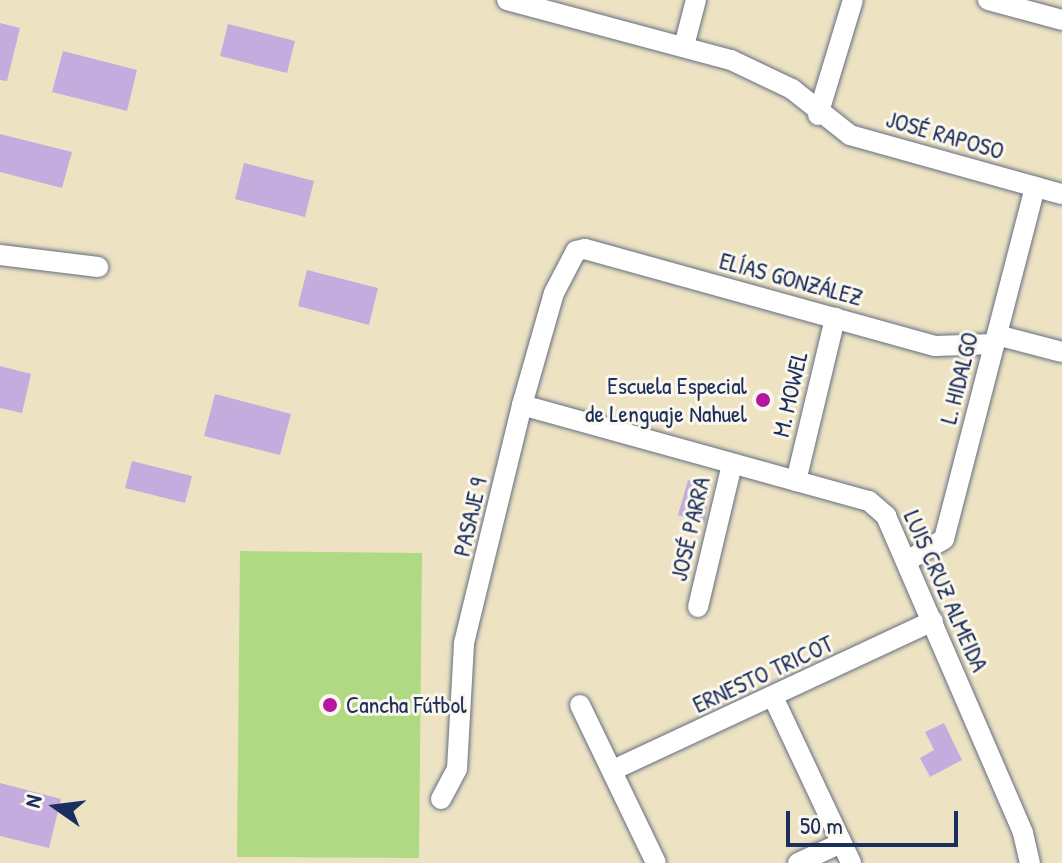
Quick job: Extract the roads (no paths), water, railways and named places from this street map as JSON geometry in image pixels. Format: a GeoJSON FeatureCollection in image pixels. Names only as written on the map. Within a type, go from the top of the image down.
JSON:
{"type":"FeatureCollection","features":[{"type":"Feature","properties":{"kind":"street","name":"JOSÉ RAPOSO"},"geometry":{"type":"LineString","coordinates":[[507,0],[684,46],[765,73],[792,89],[818,115],[850,135],[1062,194]]}},
{"type":"Feature","properties":{"kind":"street"},"geometry":{"type":"LineString","coordinates":[[684,46],[696,0]]}},
{"type":"Feature","properties":{"kind":"street"},"geometry":{"type":"LineString","coordinates":[[818,115],[853,0]]}},
{"type":"Feature","properties":{"kind":"street"},"geometry":{"type":"LineString","coordinates":[[988,0],[1062,20]]}},
{"type":"Feature","properties":{"kind":"street","name":"L. HIDALGO"},"geometry":{"type":"LineString","coordinates":[[907,561],[944,539],[1035,187]]}},
{"type":"Feature","properties":{"kind":"street","name":"ELÍAS GONZÁLEZ"},"geometry":{"type":"LineString","coordinates":[[576,251],[585,249],[935,346],[995,339],[1062,352]]}},
{"type":"Feature","properties":{"kind":"street","name":"PASAJE 9"},"geometry":{"type":"LineString","coordinates":[[441,799],[457,769],[464,643],[522,405],[554,293],[576,251]]}},
{"type":"Feature","properties":{"kind":"street"},"geometry":{"type":"LineString","coordinates":[[0,255],[98,267]]}},
{"type":"Feature","properties":{"kind":"street","name":"M. MOWEL"},"geometry":{"type":"LineString","coordinates":[[796,481],[835,318]]}},
{"type":"Feature","properties":{"kind":"street","name":"LUIS CRUZ ALMEIDA"},"geometry":{"type":"LineString","coordinates":[[522,405],[869,501],[886,516],[1023,833],[1030,863]]}},
{"type":"Feature","properties":{"kind":"street","name":"JOSÉ PARRA"},"geometry":{"type":"LineString","coordinates":[[698,607],[732,464]]}},
{"type":"Feature","properties":{"kind":"street","name":"ERNESTO TRICOT"},"geometry":{"type":"LineString","coordinates":[[613,770],[774,699],[933,621]]}},
{"type":"Feature","properties":{"kind":"street"},"geometry":{"type":"LineString","coordinates":[[774,699],[851,863]]}},
{"type":"Feature","properties":{"kind":"street"},"geometry":{"type":"LineString","coordinates":[[580,705],[656,863]]}},
{"type":"Feature","properties":{"kind":"street"},"geometry":{"type":"LineString","coordinates":[[798,863],[841,843]]}},
{"type":"Feature","properties":{"kind":"place","name":"Escuela Especial de Lenguaje Nahuel"},"geometry":{"type":"Point","coordinates":[763,400]}},
{"type":"Feature","properties":{"kind":"place","name":"Cancha Fútbol"},"geometry":{"type":"Point","coordinates":[330,705]}}]}
